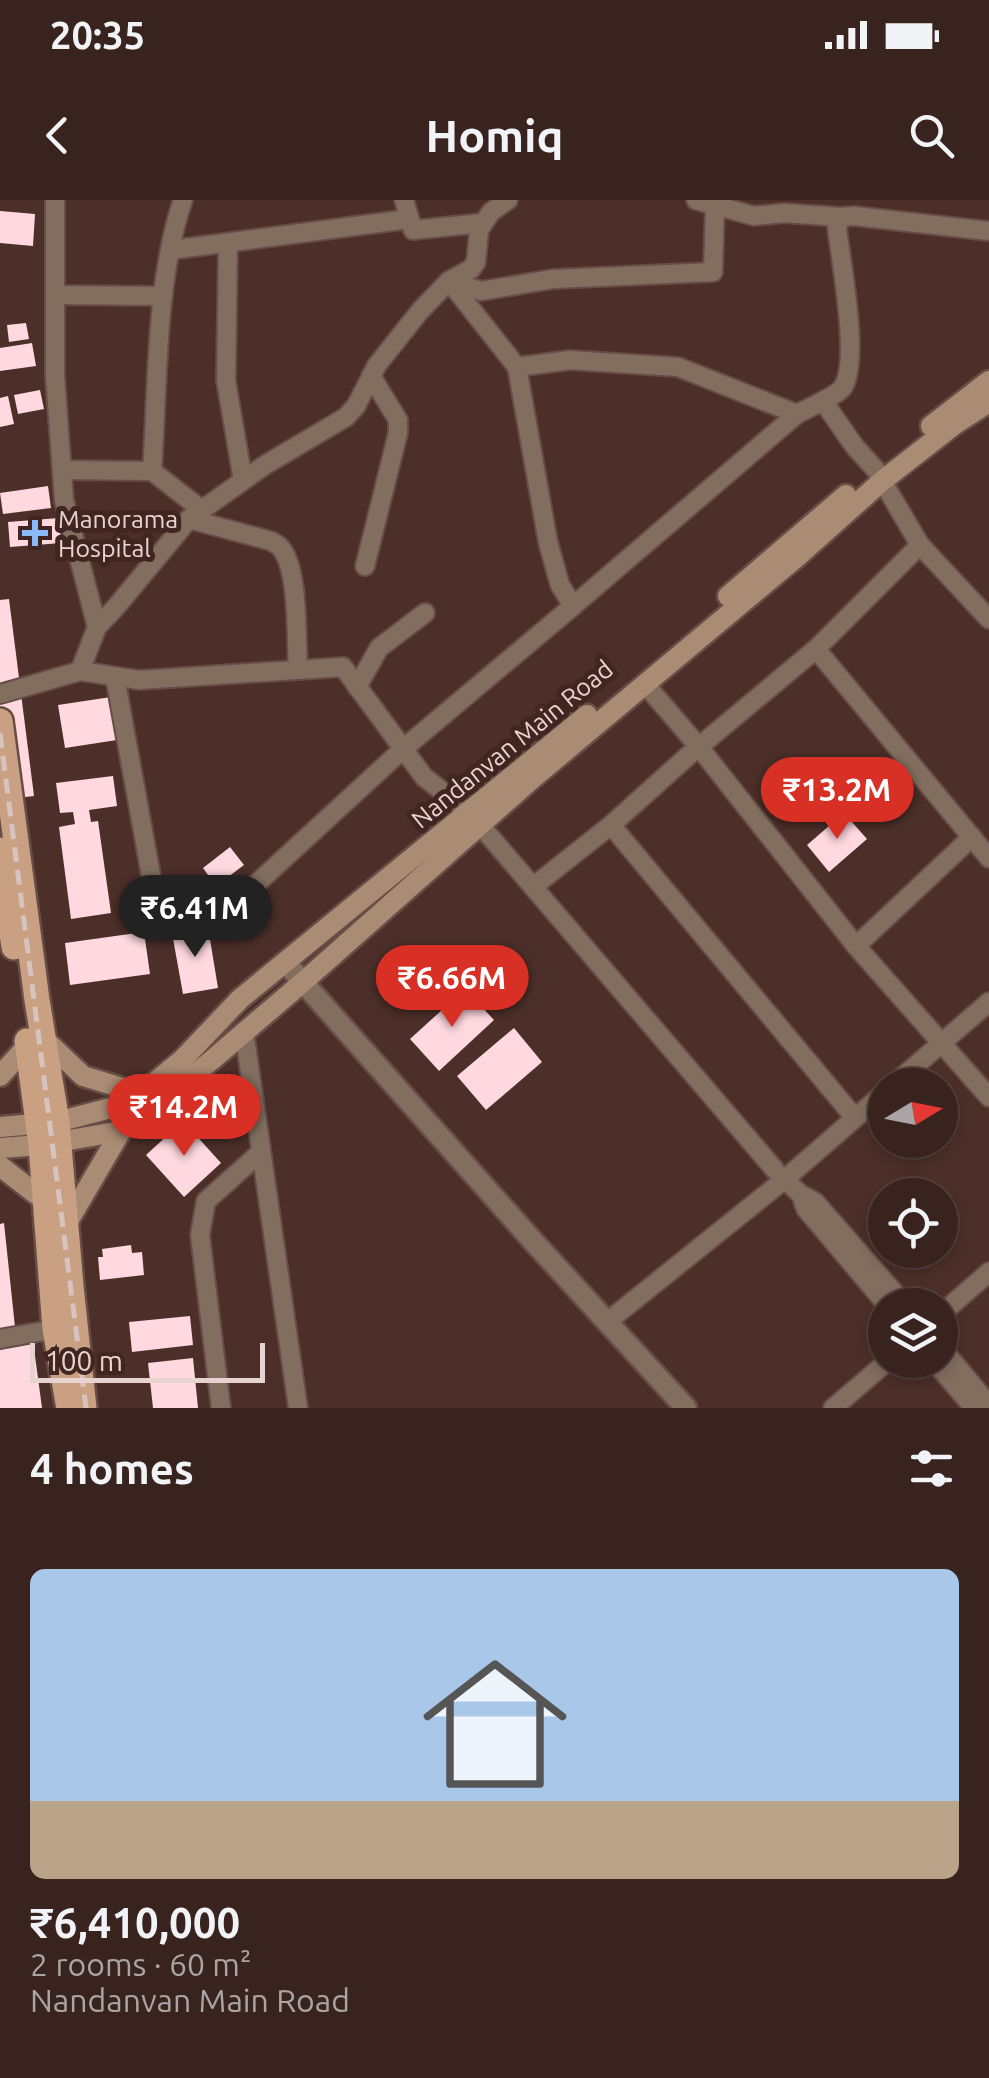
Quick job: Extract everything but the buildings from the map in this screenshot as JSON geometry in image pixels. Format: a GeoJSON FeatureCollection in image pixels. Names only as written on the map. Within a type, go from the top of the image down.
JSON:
{"type":"FeatureCollection","features":[{"type":"Feature","properties":{"kind":"main road","name":"Nandanvan Main Road"},"geometry":{"type":"LineString","coordinates":[[0,1128],[49,1133],[130,1103],[142,1094],[183,1059],[240,999],[475,819],[635,676],[989,381]]}},
{"type":"Feature","properties":{"kind":"main road"},"geometry":{"type":"LineString","coordinates":[[66,1225],[121,1131],[304,982],[475,819],[645,684],[879,476],[989,402]]}},
{"type":"Feature","properties":{"kind":"main road"},"geometry":{"type":"LineString","coordinates":[[0,720],[25,898],[35,1042],[0,1076]]}},
{"type":"Feature","properties":{"kind":"main road"},"geometry":{"type":"LineString","coordinates":[[0,850],[66,1225],[84,1408]]}},
{"type":"Feature","properties":{"kind":"main road"},"geometry":{"type":"LineString","coordinates":[[35,1042],[83,1076],[142,1094]]}},
{"type":"Feature","properties":{"kind":"main road"},"geometry":{"type":"LineString","coordinates":[[0,1148],[49,1133],[121,1131]]}},
{"type":"Feature","properties":{"kind":"main road"},"geometry":{"type":"LineString","coordinates":[[49,1133],[45,1201],[55,1329],[69,1408]]}},
{"type":"Feature","properties":{"kind":"main road"},"geometry":{"type":"LineString","coordinates":[[0,1166],[45,1201]]}},
{"type":"Feature","properties":{"kind":"street"},"geometry":{"type":"LineString","coordinates":[[55,200],[55,376],[64,500],[96,627]]}},
{"type":"Feature","properties":{"kind":"street"},"geometry":{"type":"LineString","coordinates":[[152,471],[163,296],[174,226],[183,200]]}},
{"type":"Feature","properties":{"kind":"street"},"geometry":{"type":"LineString","coordinates":[[404,200],[413,230],[488,212],[508,200]]}},
{"type":"Feature","properties":{"kind":"street"},"geometry":{"type":"LineString","coordinates":[[449,281],[480,291],[553,279],[712,272],[706,202],[735,206],[754,216],[849,211],[989,231]]}},
{"type":"Feature","properties":{"kind":"street"},"geometry":{"type":"LineString","coordinates":[[114,676],[158,914],[163,923],[212,916],[242,898],[403,749],[796,414],[842,390],[850,343],[837,228],[849,211]]}},
{"type":"Feature","properties":{"kind":"street"},"geometry":{"type":"LineString","coordinates":[[80,671],[96,627],[195,514],[265,465],[346,417],[356,406],[392,345],[449,281],[476,262],[478,230],[488,212]]}},
{"type":"Feature","properties":{"kind":"street"},"geometry":{"type":"LineString","coordinates":[[170,250],[409,220]]}},
{"type":"Feature","properties":{"kind":"street"},"geometry":{"type":"LineString","coordinates":[[228,243],[226,381],[244,480]]}},
{"type":"Feature","properties":{"kind":"street"},"geometry":{"type":"LineString","coordinates":[[449,281],[517,367],[548,542],[560,585],[573,606]]}},
{"type":"Feature","properties":{"kind":"street"},"geometry":{"type":"LineString","coordinates":[[56,295],[163,296]]}},
{"type":"Feature","properties":{"kind":"street"},"geometry":{"type":"LineString","coordinates":[[517,367],[570,360],[678,367],[796,414]]}},
{"type":"Feature","properties":{"kind":"street"},"geometry":{"type":"LineString","coordinates":[[364,566],[398,434],[398,420],[371,376]]}},
{"type":"Feature","properties":{"kind":"street"},"geometry":{"type":"LineString","coordinates":[[824,401],[879,476],[920,545],[989,619]]}},
{"type":"Feature","properties":{"kind":"street"},"geometry":{"type":"LineString","coordinates":[[62,470],[152,471],[195,514],[281,547],[288,561],[295,602],[298,670]]}},
{"type":"Feature","properties":{"kind":"street"},"geometry":{"type":"LineString","coordinates":[[534,886],[816,649],[920,545]]}},
{"type":"Feature","properties":{"kind":"street"},"geometry":{"type":"LineString","coordinates":[[357,687],[379,648],[426,612]]}},
{"type":"Feature","properties":{"kind":"street"},"geometry":{"type":"LineString","coordinates":[[816,649],[989,858]]}},
{"type":"Feature","properties":{"kind":"street"},"geometry":{"type":"LineString","coordinates":[[0,694],[80,671],[139,680],[343,667],[424,777],[475,819],[780,1175],[815,1202],[890,1288]]}},
{"type":"Feature","properties":{"kind":"street"},"geometry":{"type":"LineString","coordinates":[[645,684],[856,946],[989,1097]]}},
{"type":"Feature","properties":{"kind":"street"},"geometry":{"type":"LineString","coordinates":[[611,825],[855,1118]]}},
{"type":"Feature","properties":{"kind":"street"},"geometry":{"type":"LineString","coordinates":[[856,946],[972,838]]}},
{"type":"Feature","properties":{"kind":"street"},"geometry":{"type":"LineString","coordinates":[[285,962],[686,1408]]}},
{"type":"Feature","properties":{"kind":"street"},"geometry":{"type":"LineString","coordinates":[[913,1068],[989,1002]]}},
{"type":"Feature","properties":{"kind":"street"},"geometry":{"type":"LineString","coordinates":[[244,1032],[298,1408]]}},
{"type":"Feature","properties":{"kind":"street"},"geometry":{"type":"LineString","coordinates":[[607,1322],[780,1175],[868,1107]]}},
{"type":"Feature","properties":{"kind":"street"},"geometry":{"type":"LineString","coordinates":[[221,1408],[200,1235],[206,1201],[262,1152]]}},
{"type":"Feature","properties":{"kind":"street"},"geometry":{"type":"LineString","coordinates":[[800,1194],[806,1209],[873,1288]]}},
{"type":"Feature","properties":{"kind":"street"},"geometry":{"type":"LineString","coordinates":[[958,1299],[989,1272]]}},
{"type":"Feature","properties":{"kind":"street"},"geometry":{"type":"LineString","coordinates":[[0,1338],[55,1329]]}},
{"type":"Feature","properties":{"kind":"street"},"geometry":{"type":"LineString","coordinates":[[958,1368],[989,1405]]}},
{"type":"Feature","properties":{"kind":"street"},"geometry":{"type":"LineString","coordinates":[[833,1408],[868,1378]]}},
{"type":"Feature","properties":{"kind":"street"},"geometry":{"type":"LineString","coordinates":[[948,1378],[974,1408]]}},
{"type":"Feature","properties":{"kind":"railway"},"geometry":{"type":"LineString","coordinates":[[0,733],[86,1408]]}},
{"type":"Feature","properties":{"kind":"place","name":"Manorama Hospital"},"geometry":{"type":"Point","coordinates":[35,533]}}]}
